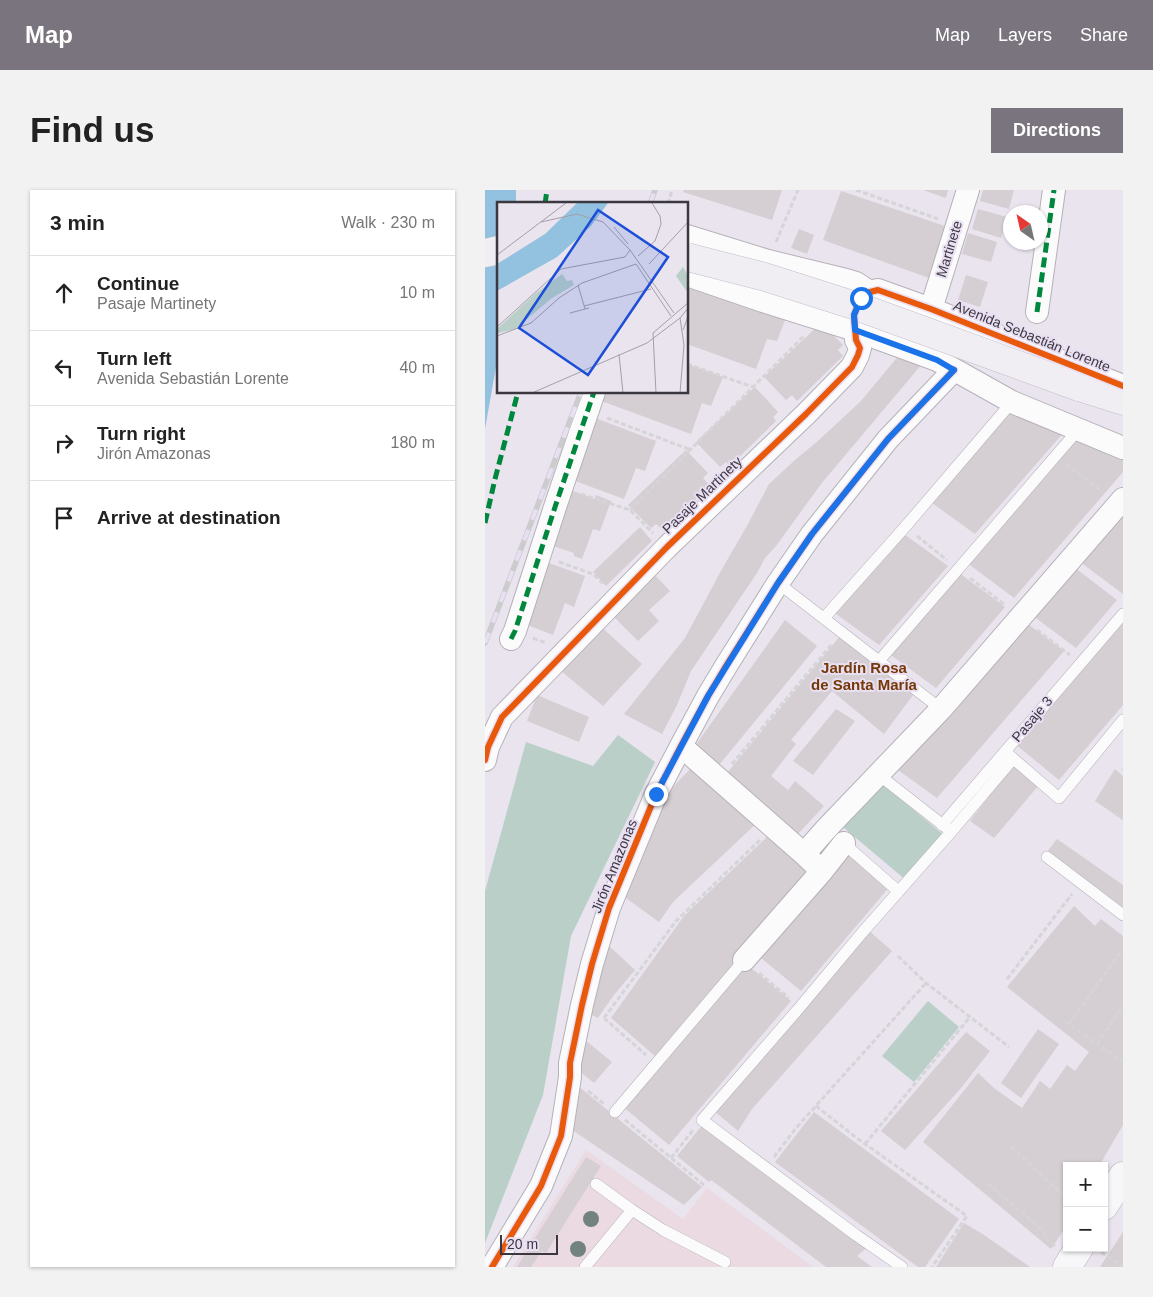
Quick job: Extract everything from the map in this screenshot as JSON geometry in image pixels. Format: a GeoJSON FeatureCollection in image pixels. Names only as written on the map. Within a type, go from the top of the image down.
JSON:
{"type":"FeatureCollection","features":[{"type":"Feature","properties":{"kind":"highway"},"geometry":{"type":"LineString","coordinates":[[689,258],[765,277],[856,306],[1079,387],[1123,401]]}},
{"type":"Feature","properties":{"kind":"street","name":"Martinete"},"geometry":{"type":"LineString","coordinates":[[931,309],[968,190]]}},
{"type":"Feature","properties":{"kind":"street"},"geometry":{"type":"LineString","coordinates":[[1037,312],[1054,190]]}},
{"type":"Feature","properties":{"kind":"street"},"geometry":{"type":"LineString","coordinates":[[689,237],[768,261],[846,280],[870,292],[878,290],[931,309]]}},
{"type":"Feature","properties":{"kind":"street"},"geometry":{"type":"LineString","coordinates":[[689,276],[817,317],[937,360],[1012,402],[1123,448]]}},
{"type":"Feature","properties":{"kind":"street","name":"Pasaje Martinety"},"geometry":{"type":"LineString","coordinates":[[485,760],[488,747],[501,716],[667,547],[806,414],[851,367],[858,356],[860,348],[855,330],[854,315],[861,298],[870,292]]}},
{"type":"Feature","properties":{"kind":"street","name":"Avenida Sebastián Lorente"},"geometry":{"type":"LineString","coordinates":[[931,309],[1123,386]]}},
{"type":"Feature","properties":{"kind":"street","name":"Jirón Amazonas"},"geometry":{"type":"LineString","coordinates":[[492,1267],[541,1186],[561,1136],[570,1077],[570,1063],[592,964],[609,908],[656,794],[708,696],[778,583],[812,534],[888,439],[954,370]]}},
{"type":"Feature","properties":{"kind":"street"},"geometry":{"type":"LineString","coordinates":[[513,635],[591,402]]}},
{"type":"Feature","properties":{"kind":"street"},"geometry":{"type":"LineString","coordinates":[[804,854],[941,709],[1121,502]]}},
{"type":"Feature","properties":{"kind":"street"},"geometry":{"type":"LineString","coordinates":[[681,746],[822,871]]}},
{"type":"Feature","properties":{"kind":"street"},"geometry":{"type":"LineString","coordinates":[[744,960],[844,843]]}},
{"type":"Feature","properties":{"kind":"street"},"geometry":{"type":"LineString","coordinates":[[1108,1200],[1123,1176]]}},
{"type":"Feature","properties":{"kind":"lane"},"geometry":{"type":"LineString","coordinates":[[823,618],[905,527],[1012,402]]}},
{"type":"Feature","properties":{"kind":"lane"},"geometry":{"type":"LineString","coordinates":[[879,661],[1078,430]]}},
{"type":"Feature","properties":{"kind":"lane"},"geometry":{"type":"LineString","coordinates":[[778,583],[941,709]]}},
{"type":"Feature","properties":{"kind":"lane","name":"Pasaje 3"},"geometry":{"type":"LineString","coordinates":[[702,1120],[899,891],[946,828],[1009,755],[1080,663],[1123,614]]}},
{"type":"Feature","properties":{"kind":"lane"},"geometry":{"type":"LineString","coordinates":[[1009,755],[1059,798],[1123,720]]}},
{"type":"Feature","properties":{"kind":"lane"},"geometry":{"type":"LineString","coordinates":[[879,775],[946,828]]}},
{"type":"Feature","properties":{"kind":"lane"},"geometry":{"type":"LineString","coordinates":[[827,828],[899,891]]}},
{"type":"Feature","properties":{"kind":"lane"},"geometry":{"type":"LineString","coordinates":[[1047,857],[1123,915]]}},
{"type":"Feature","properties":{"kind":"lane"},"geometry":{"type":"LineString","coordinates":[[615,1112],[744,960]]}},
{"type":"Feature","properties":{"kind":"lane"},"geometry":{"type":"LineString","coordinates":[[702,1120],[902,1267]]}},
{"type":"Feature","properties":{"kind":"lane"},"geometry":{"type":"LineString","coordinates":[[596,1184],[663,1230],[725,1262]]}},
{"type":"Feature","properties":{"kind":"lane"},"geometry":{"type":"LineString","coordinates":[[585,1267],[632,1210]]}},
{"type":"Feature","properties":{"kind":"path"},"geometry":{"type":"LineString","coordinates":[[669,202],[673,190]]}},
{"type":"Feature","properties":{"kind":"path"},"geometry":{"type":"LineString","coordinates":[[768,261],[798,190]]}},
{"type":"Feature","properties":{"kind":"path"},"geometry":{"type":"LineString","coordinates":[[856,190],[957,225]]}},
{"type":"Feature","properties":{"kind":"path"},"geometry":{"type":"LineString","coordinates":[[630,510],[808,332],[817,317]]}},
{"type":"Feature","properties":{"kind":"path"},"geometry":{"type":"LineString","coordinates":[[689,365],[753,388]]}},
{"type":"Feature","properties":{"kind":"path"},"geometry":{"type":"LineString","coordinates":[[591,402],[691,450]]}},
{"type":"Feature","properties":{"kind":"path"},"geometry":{"type":"LineString","coordinates":[[1056,456],[1121,502]]}},
{"type":"Feature","properties":{"kind":"path"},"geometry":{"type":"LineString","coordinates":[[561,488],[630,510],[667,547]]}},
{"type":"Feature","properties":{"kind":"path"},"geometry":{"type":"LineString","coordinates":[[905,527],[1080,663]]}},
{"type":"Feature","properties":{"kind":"path"},"geometry":{"type":"LineString","coordinates":[[539,555],[593,574],[617,597]]}},
{"type":"Feature","properties":{"kind":"path"},"geometry":{"type":"LineString","coordinates":[[719,780],[842,632]]}},
{"type":"Feature","properties":{"kind":"path"},"geometry":{"type":"LineString","coordinates":[[513,635],[565,650]]}},
{"type":"Feature","properties":{"kind":"path"},"geometry":{"type":"LineString","coordinates":[[1115,812],[1123,818]]}},
{"type":"Feature","properties":{"kind":"path"},"geometry":{"type":"LineString","coordinates":[[604,1018],[676,921],[773,827]]}},
{"type":"Feature","properties":{"kind":"path"},"geometry":{"type":"LineString","coordinates":[[1007,979],[1080,882]]}},
{"type":"Feature","properties":{"kind":"path"},"geometry":{"type":"LineString","coordinates":[[1069,1024],[1122,950]]}},
{"type":"Feature","properties":{"kind":"path"},"geometry":{"type":"LineString","coordinates":[[898,956],[926,984],[1009,1047]]}},
{"type":"Feature","properties":{"kind":"path"},"geometry":{"type":"LineString","coordinates":[[744,960],[800,1007]]}},
{"type":"Feature","properties":{"kind":"path"},"geometry":{"type":"LineString","coordinates":[[766,1168],[796,1128],[926,984]]}},
{"type":"Feature","properties":{"kind":"path"},"geometry":{"type":"LineString","coordinates":[[583,998],[655,1064]]}},
{"type":"Feature","properties":{"kind":"path"},"geometry":{"type":"LineString","coordinates":[[1097,1044],[1123,1006]]}},
{"type":"Feature","properties":{"kind":"path"},"geometry":{"type":"LineString","coordinates":[[865,1144],[969,1017]]}},
{"type":"Feature","properties":{"kind":"path"},"geometry":{"type":"LineString","coordinates":[[1065,1021],[1123,1062]]}},
{"type":"Feature","properties":{"kind":"path"},"geometry":{"type":"LineString","coordinates":[[570,1077],[704,1185]]}},
{"type":"Feature","properties":{"kind":"path"},"geometry":{"type":"LineString","coordinates":[[816,1106],[865,1144],[967,1216],[933,1267]]}},
{"type":"Feature","properties":{"kind":"path"},"geometry":{"type":"LineString","coordinates":[[671,1158],[702,1120]]}},
{"type":"Feature","properties":{"kind":"path"},"geometry":{"type":"LineString","coordinates":[[1011,1147],[1063,1194]]}},
{"type":"Feature","properties":{"kind":"path"},"geometry":{"type":"LineString","coordinates":[[987,1183],[1043,1231],[1045,1238],[1078,1256],[1123,1266]]}},
{"type":"Feature","properties":{"kind":"shaded area"},"geometry":{"type":"Polygon","coordinates":[[[586,1150],[683,1219],[707,1188],[813,1267],[513,1267],[586,1150]]]}},
{"type":"Feature","properties":{"kind":"green space"},"geometry":{"type":"Polygon","coordinates":[[[618,735],[655,762],[571,936],[543,1095],[485,1243],[485,891],[526,742],[593,766],[618,735]]]}},
{"type":"Feature","properties":{"kind":"green space"},"geometry":{"type":"Polygon","coordinates":[[[881,783],[945,836],[907,881],[843,827],[881,783]]]}},
{"type":"Feature","properties":{"kind":"green space"},"geometry":{"type":"Polygon","coordinates":[[[928,1001],[959,1027],[914,1082],[882,1056],[928,1001]]]}},
{"type":"Feature","properties":{"kind":"water"},"geometry":{"type":"Polygon","coordinates":[[[485,190],[516,190],[516,202],[497,202],[497,361],[485,429],[485,190]]]}},
{"type":"Feature","properties":{"kind":"building"},"geometry":{"type":"Polygon","coordinates":[[[684,190],[782,190],[772,220],[683,192],[684,190]]]}},
{"type":"Feature","properties":{"kind":"building"},"geometry":{"type":"Polygon","coordinates":[[[923,190],[948,190],[946,198],[923,190]]]}},
{"type":"Feature","properties":{"kind":"building"},"geometry":{"type":"Polygon","coordinates":[[[983,190],[1014,190],[1010,205],[1003,205],[1003,207],[980,201],[983,190]]]}},
{"type":"Feature","properties":{"kind":"building"},"geometry":{"type":"Polygon","coordinates":[[[841,191],[945,226],[929,278],[823,240],[841,191]]]}},
{"type":"Feature","properties":{"kind":"building"},"geometry":{"type":"Polygon","coordinates":[[[978,209],[1003,216],[1001,238],[972,229],[978,209]]]}},
{"type":"Feature","properties":{"kind":"building"},"geometry":{"type":"Polygon","coordinates":[[[799,229],[814,235],[807,254],[791,248],[799,229]]]}},
{"type":"Feature","properties":{"kind":"building"},"geometry":{"type":"Polygon","coordinates":[[[968,233],[997,242],[991,262],[962,254],[968,233]]]}},
{"type":"Feature","properties":{"kind":"building"},"geometry":{"type":"Polygon","coordinates":[[[966,275],[988,282],[980,307],[958,300],[966,275]]]}},
{"type":"Feature","properties":{"kind":"building"},"geometry":{"type":"Polygon","coordinates":[[[689,280],[788,312],[777,341],[767,339],[756,369],[689,345],[689,280]]]}},
{"type":"Feature","properties":{"kind":"building"},"geometry":{"type":"Polygon","coordinates":[[[821,323],[843,345],[838,350],[843,356],[797,401],[792,395],[786,400],[764,377],[821,323]]]}},
{"type":"Feature","properties":{"kind":"building"},"geometry":{"type":"Polygon","coordinates":[[[905,348],[922,364],[821,484],[776,546],[765,558],[757,573],[691,671],[662,734],[624,714],[685,638],[769,484],[861,401],[905,348]]]}},
{"type":"Feature","properties":{"kind":"building"},"geometry":{"type":"Polygon","coordinates":[[[689,365],[723,377],[711,406],[702,403],[691,434],[596,399],[597,394],[689,394],[689,365]]]}},
{"type":"Feature","properties":{"kind":"building"},"geometry":{"type":"Polygon","coordinates":[[[755,387],[778,412],[773,417],[776,421],[730,466],[726,462],[720,467],[696,442],[755,387]]]}},
{"type":"Feature","properties":{"kind":"building"},"geometry":{"type":"Polygon","coordinates":[[[1009,408],[1065,431],[975,534],[928,500],[1009,408]]]}},
{"type":"Feature","properties":{"kind":"building"},"geometry":{"type":"Polygon","coordinates":[[[590,416],[656,441],[645,471],[636,468],[624,499],[567,478],[590,416]]]}},
{"type":"Feature","properties":{"kind":"building"},"geometry":{"type":"Polygon","coordinates":[[[1076,435],[1123,454],[1123,472],[1014,598],[966,562],[1076,435]]]}},
{"type":"Feature","properties":{"kind":"building"},"geometry":{"type":"Polygon","coordinates":[[[686,450],[708,473],[703,478],[710,486],[664,531],[656,524],[651,528],[628,505],[686,450]]]}},
{"type":"Feature","properties":{"kind":"building"},"geometry":{"type":"Polygon","coordinates":[[[563,487],[594,499],[596,495],[611,501],[600,531],[593,529],[582,559],[574,556],[574,553],[544,543],[563,487]]]}},
{"type":"Feature","properties":{"kind":"building"},"geometry":{"type":"Polygon","coordinates":[[[1123,515],[1123,594],[1076,559],[1123,515]]]}},
{"type":"Feature","properties":{"kind":"building"},"geometry":{"type":"Polygon","coordinates":[[[640,527],[652,541],[606,586],[593,572],[640,527]]]}},
{"type":"Feature","properties":{"kind":"building"},"geometry":{"type":"Polygon","coordinates":[[[901,532],[948,566],[879,645],[832,611],[901,532]]]}},
{"type":"Feature","properties":{"kind":"building"},"geometry":{"type":"Polygon","coordinates":[[[538,559],[585,576],[574,607],[565,603],[553,635],[517,621],[538,559]]]}},
{"type":"Feature","properties":{"kind":"building"},"geometry":{"type":"Polygon","coordinates":[[[1070,564],[1117,600],[1076,648],[1028,612],[1070,564]]]}},
{"type":"Feature","properties":{"kind":"building"},"geometry":{"type":"Polygon","coordinates":[[[651,571],[670,591],[649,610],[659,621],[638,641],[609,612],[651,571]]]}},
{"type":"Feature","properties":{"kind":"building"},"geometry":{"type":"Polygon","coordinates":[[[958,572],[1005,607],[936,688],[888,653],[958,572]]]}},
{"type":"Feature","properties":{"kind":"building"},"geometry":{"type":"Polygon","coordinates":[[[1016,615],[1064,651],[937,798],[898,770],[1016,615]]]}},
{"type":"Feature","properties":{"kind":"building"},"geometry":{"type":"Polygon","coordinates":[[[1123,617],[1123,705],[1059,780],[1014,743],[1123,617]]]}},
{"type":"Feature","properties":{"kind":"building"},"geometry":{"type":"Polygon","coordinates":[[[785,620],[817,646],[719,765],[695,746],[785,620]]]}},
{"type":"Feature","properties":{"kind":"building"},"geometry":{"type":"Polygon","coordinates":[[[598,624],[642,664],[603,706],[560,670],[598,624]]]}},
{"type":"Feature","properties":{"kind":"building"},"geometry":{"type":"Polygon","coordinates":[[[840,636],[916,691],[884,734],[832,691],[791,740],[796,744],[771,776],[788,790],[795,781],[824,806],[798,834],[727,773],[840,636]]]}},
{"type":"Feature","properties":{"kind":"building"},"geometry":{"type":"Polygon","coordinates":[[[537,695],[589,717],[579,742],[527,721],[537,695]]]}},
{"type":"Feature","properties":{"kind":"building"},"geometry":{"type":"Polygon","coordinates":[[[836,709],[855,721],[813,775],[793,761],[836,709]]]}},
{"type":"Feature","properties":{"kind":"building"},"geometry":{"type":"Polygon","coordinates":[[[1019,758],[1045,778],[994,838],[970,821],[1019,758]]]}},
{"type":"Feature","properties":{"kind":"building"},"geometry":{"type":"Polygon","coordinates":[[[695,764],[760,820],[673,902],[659,922],[622,895],[671,789],[695,764]]]}},
{"type":"Feature","properties":{"kind":"building"},"geometry":{"type":"Polygon","coordinates":[[[1115,769],[1123,776],[1123,820],[1095,801],[1115,769]]]}},
{"type":"Feature","properties":{"kind":"building"},"geometry":{"type":"Polygon","coordinates":[[[768,836],[811,873],[655,1056],[611,1018],[684,916],[768,836]]]}},
{"type":"Feature","properties":{"kind":"building"},"geometry":{"type":"Polygon","coordinates":[[[1057,839],[1123,885],[1123,908],[1047,852],[1057,839]]]}},
{"type":"Feature","properties":{"kind":"building"},"geometry":{"type":"Polygon","coordinates":[[[844,846],[891,885],[801,991],[754,952],[844,846]]]}},
{"type":"Feature","properties":{"kind":"building"},"geometry":{"type":"Polygon","coordinates":[[[1074,906],[1095,926],[1101,919],[1123,936],[1123,1125],[1101,1162],[1063,1162],[1063,1231],[1051,1249],[923,1142],[978,1073],[994,1088],[1022,1108],[1040,1081],[1050,1089],[1067,1065],[1075,1071],[1089,1052],[1007,987],[1074,906]]]}},
{"type":"Feature","properties":{"kind":"building"},"geometry":{"type":"Polygon","coordinates":[[[867,929],[892,951],[752,1109],[738,1131],[713,1110],[867,929]]]}},
{"type":"Feature","properties":{"kind":"building"},"geometry":{"type":"Polygon","coordinates":[[[609,946],[635,970],[613,996],[598,1018],[590,1014],[609,946]]]}},
{"type":"Feature","properties":{"kind":"building"},"geometry":{"type":"Polygon","coordinates":[[[744,962],[791,1001],[669,1145],[622,1106],[744,962]]]}},
{"type":"Feature","properties":{"kind":"building"},"geometry":{"type":"Polygon","coordinates":[[[1038,1029],[1059,1044],[1021,1098],[1001,1083],[1038,1029]]]}},
{"type":"Feature","properties":{"kind":"building"},"geometry":{"type":"Polygon","coordinates":[[[966,1032],[990,1051],[961,1088],[905,1150],[881,1131],[966,1032]]]}},
{"type":"Feature","properties":{"kind":"building"},"geometry":{"type":"Polygon","coordinates":[[[585,1040],[612,1062],[594,1083],[578,1070],[585,1040]]]}},
{"type":"Feature","properties":{"kind":"building"},"geometry":{"type":"Polygon","coordinates":[[[577,1085],[702,1187],[684,1205],[569,1128],[577,1085]]]}},
{"type":"Feature","properties":{"kind":"building"},"geometry":{"type":"Polygon","coordinates":[[[814,1112],[959,1219],[925,1267],[918,1267],[775,1162],[814,1112]]]}},
{"type":"Feature","properties":{"kind":"building"},"geometry":{"type":"Polygon","coordinates":[[[704,1123],[869,1246],[857,1256],[872,1267],[826,1267],[718,1185],[711,1180],[709,1182],[677,1156],[704,1123]]]}},
{"type":"Feature","properties":{"kind":"building"},"geometry":{"type":"Polygon","coordinates":[[[586,1157],[601,1166],[546,1253],[542,1251],[531,1267],[517,1267],[586,1157]]]}},
{"type":"Feature","properties":{"kind":"building"},"geometry":{"type":"Polygon","coordinates":[[[964,1223],[984,1235],[1030,1267],[936,1267],[964,1223]]]}},
{"type":"Feature","properties":{"kind":"building"},"geometry":{"type":"Polygon","coordinates":[[[1123,1232],[1123,1267],[1100,1267],[1123,1232]]]}},
{"type":"Feature","properties":{"kind":"railway"},"geometry":{"type":"LineString","coordinates":[[651,202],[655,190]]}},
{"type":"Feature","properties":{"kind":"railway"},"geometry":{"type":"LineString","coordinates":[[485,643],[580,394]]}},
{"type":"Feature","properties":{"kind":"marked path"},"geometry":{"type":"LineString","coordinates":[[545,202],[547,190]]}},
{"type":"Feature","properties":{"kind":"marked path"},"geometry":{"type":"LineString","coordinates":[[1037,312],[1054,190]]}},
{"type":"Feature","properties":{"kind":"marked path"},"geometry":{"type":"LineString","coordinates":[[485,523],[517,394]]}},
{"type":"Feature","properties":{"kind":"marked path"},"geometry":{"type":"LineString","coordinates":[[511,639],[593,394]]}},
{"type":"Feature","properties":{"kind":"cycle path"},"geometry":{"type":"LineString","coordinates":[[485,760],[488,747],[502,717],[667,547],[806,414],[852,367],[860,348],[856,340],[854,315],[861,298],[870,292],[878,290],[931,309],[1123,386]]}},
{"type":"Feature","properties":{"kind":"cycle path"},"geometry":{"type":"LineString","coordinates":[[492,1267],[541,1186],[561,1136],[570,1077],[570,1063],[592,964],[609,908],[656,794],[708,696],[778,583],[812,534],[888,439],[954,370]]}},
{"type":"Feature","properties":{"kind":"district","name":"Jardín Rosa de Santa María"},"geometry":{"type":"Point","coordinates":[864,676]}},
{"type":"Feature","properties":{"kind":"route"},"geometry":{"type":"LineString","coordinates":[[656,794],[708,696],[778,583],[812,534],[888,439],[954,370],[937,360],[855,330],[854,315],[861,298]]}}]}
